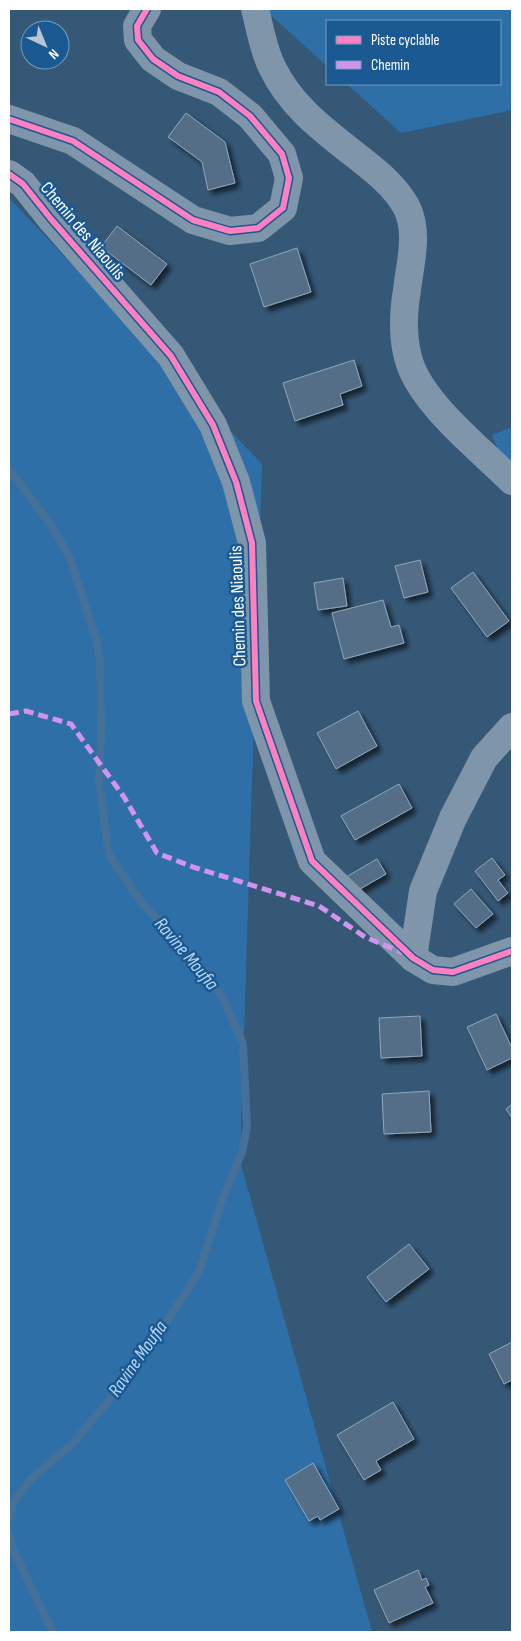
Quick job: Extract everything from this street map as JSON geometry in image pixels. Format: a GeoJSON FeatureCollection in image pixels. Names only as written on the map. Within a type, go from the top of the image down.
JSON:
{"type":"FeatureCollection","features":[{"type":"Feature","properties":{"kind":"street"},"geometry":{"type":"LineString","coordinates":[[9,119],[73,142],[193,220],[230,231],[258,228],[283,208],[289,178],[282,154],[250,116],[219,92],[178,76],[153,59],[138,40],[136,26],[147,9]]}},
{"type":"Feature","properties":{"kind":"street"},"geometry":{"type":"LineString","coordinates":[[255,9],[272,66],[285,90],[315,123],[383,178],[397,192],[408,210],[413,233],[403,315],[404,339],[409,362],[431,401],[512,481]]}},
{"type":"Feature","properties":{"kind":"street","name":"Chemin des Niaoulis"},"geometry":{"type":"LineString","coordinates":[[9,174],[23,184],[171,356],[213,425],[236,482],[252,543],[256,701],[312,861],[413,958],[433,970],[453,972],[512,952]]}},
{"type":"Feature","properties":{"kind":"street"},"geometry":{"type":"LineString","coordinates":[[413,958],[423,891],[453,818],[484,758],[512,727]]}},
{"type":"Feature","properties":{"kind":"shaded area"},"geometry":{"type":"Polygon","coordinates":[[[264,9],[512,9],[512,110],[401,133],[348,85],[501,85],[501,20],[326,20],[326,65],[264,9]]]}},
{"type":"Feature","properties":{"kind":"shaded area"},"geometry":{"type":"Polygon","coordinates":[[[9,198],[262,464],[240,1161],[372,1632],[9,1632],[9,198]]]}},
{"type":"Feature","properties":{"kind":"shaded area"},"geometry":{"type":"Polygon","coordinates":[[[512,427],[512,485],[492,435],[512,427]]]}},
{"type":"Feature","properties":{"kind":"building"},"geometry":{"type":"Polygon","coordinates":[[[186,113],[225,142],[235,183],[208,190],[202,162],[168,137],[186,113]]]}},
{"type":"Feature","properties":{"kind":"building"},"geometry":{"type":"Polygon","coordinates":[[[117,226],[167,264],[151,285],[101,247],[117,226]]]}},
{"type":"Feature","properties":{"kind":"building"},"geometry":{"type":"Polygon","coordinates":[[[297,248],[311,292],[264,307],[250,264],[297,248]]]}},
{"type":"Feature","properties":{"kind":"building"},"geometry":{"type":"Polygon","coordinates":[[[354,360],[362,386],[340,394],[343,405],[295,421],[283,383],[354,360]]]}},
{"type":"Feature","properties":{"kind":"building"},"geometry":{"type":"Polygon","coordinates":[[[420,560],[428,592],[404,598],[395,566],[420,560]]]}},
{"type":"Feature","properties":{"kind":"building"},"geometry":{"type":"Polygon","coordinates":[[[473,572],[509,621],[487,637],[451,588],[473,572]]]}},
{"type":"Feature","properties":{"kind":"building"},"geometry":{"type":"Polygon","coordinates":[[[343,578],[347,606],[318,610],[314,583],[343,578]]]}},
{"type":"Feature","properties":{"kind":"building"},"geometry":{"type":"Polygon","coordinates":[[[383,600],[391,627],[399,625],[404,643],[344,659],[332,613],[383,600]]]}},
{"type":"Feature","properties":{"kind":"building"},"geometry":{"type":"Polygon","coordinates":[[[358,711],[377,746],[336,769],[317,733],[358,711]]]}},
{"type":"Feature","properties":{"kind":"building"},"geometry":{"type":"Polygon","coordinates":[[[399,784],[412,808],[355,840],[341,816],[399,784]]]}},
{"type":"Feature","properties":{"kind":"building"},"geometry":{"type":"Polygon","coordinates":[[[492,858],[505,875],[498,880],[508,893],[498,901],[475,871],[492,858]]]}},
{"type":"Feature","properties":{"kind":"building"},"geometry":{"type":"Polygon","coordinates":[[[377,859],[386,874],[355,892],[346,877],[377,859]]]}},
{"type":"Feature","properties":{"kind":"building"},"geometry":{"type":"Polygon","coordinates":[[[471,889],[493,914],[476,928],[454,904],[471,889]]]}},
{"type":"Feature","properties":{"kind":"building"},"geometry":{"type":"Polygon","coordinates":[[[496,1014],[512,1048],[512,1058],[487,1070],[467,1027],[496,1014]]]}},
{"type":"Feature","properties":{"kind":"building"},"geometry":{"type":"Polygon","coordinates":[[[420,1016],[422,1056],[381,1058],[379,1018],[420,1016]]]}},
{"type":"Feature","properties":{"kind":"building"},"geometry":{"type":"Polygon","coordinates":[[[429,1091],[431,1132],[384,1134],[382,1094],[429,1091]]]}},
{"type":"Feature","properties":{"kind":"building"},"geometry":{"type":"Polygon","coordinates":[[[512,1104],[512,1118],[506,1109],[512,1104]]]}},
{"type":"Feature","properties":{"kind":"building"},"geometry":{"type":"Polygon","coordinates":[[[409,1244],[429,1269],[386,1302],[367,1277],[409,1244]]]}},
{"type":"Feature","properties":{"kind":"building"},"geometry":{"type":"Polygon","coordinates":[[[512,1342],[512,1380],[504,1384],[489,1354],[512,1342]]]}},
{"type":"Feature","properties":{"kind":"building"},"geometry":{"type":"Polygon","coordinates":[[[393,1402],[414,1439],[376,1461],[381,1470],[364,1480],[337,1435],[393,1402]]]}},
{"type":"Feature","properties":{"kind":"building"},"geometry":{"type":"Polygon","coordinates":[[[313,1463],[339,1509],[320,1520],[318,1516],[309,1521],[285,1480],[313,1463]]]}},
{"type":"Feature","properties":{"kind":"building"},"geometry":{"type":"Polygon","coordinates":[[[418,1570],[422,1580],[426,1578],[429,1585],[425,1587],[433,1603],[389,1623],[374,1590],[418,1570]]]}},
{"type":"Feature","properties":{"kind":"waterway","name":"Ravine Moufia"},"geometry":{"type":"LineString","coordinates":[[9,469],[51,525],[70,558],[96,639],[100,662],[101,734],[99,784],[109,855],[141,902],[198,962],[224,1000],[243,1044],[247,1127],[242,1152],[222,1200],[199,1272],[162,1329],[111,1398],[73,1443],[31,1479],[13,1503],[9,1518]]}},
{"type":"Feature","properties":{"kind":"waterway","name":"Ravine Moufia"},"geometry":{"type":"LineString","coordinates":[[9,1535],[13,1550],[53,1632]]}},
{"type":"Feature","properties":{"kind":"marked path"},"geometry":{"type":"LineString","coordinates":[[9,714],[26,711],[71,724],[124,797],[157,853],[193,867],[319,906],[365,937],[403,953]]}},
{"type":"Feature","properties":{"kind":"cycle path"},"geometry":{"type":"LineString","coordinates":[[9,119],[73,141],[193,220],[230,231],[258,228],[283,208],[289,178],[282,154],[250,116],[219,92],[178,76],[153,59],[138,40],[137,26],[147,9]]}},
{"type":"Feature","properties":{"kind":"cycle path"},"geometry":{"type":"LineString","coordinates":[[9,174],[23,184],[51,219],[171,356],[213,425],[236,482],[252,543],[256,701],[312,861],[413,958],[433,970],[453,972],[512,951]]}}]}
